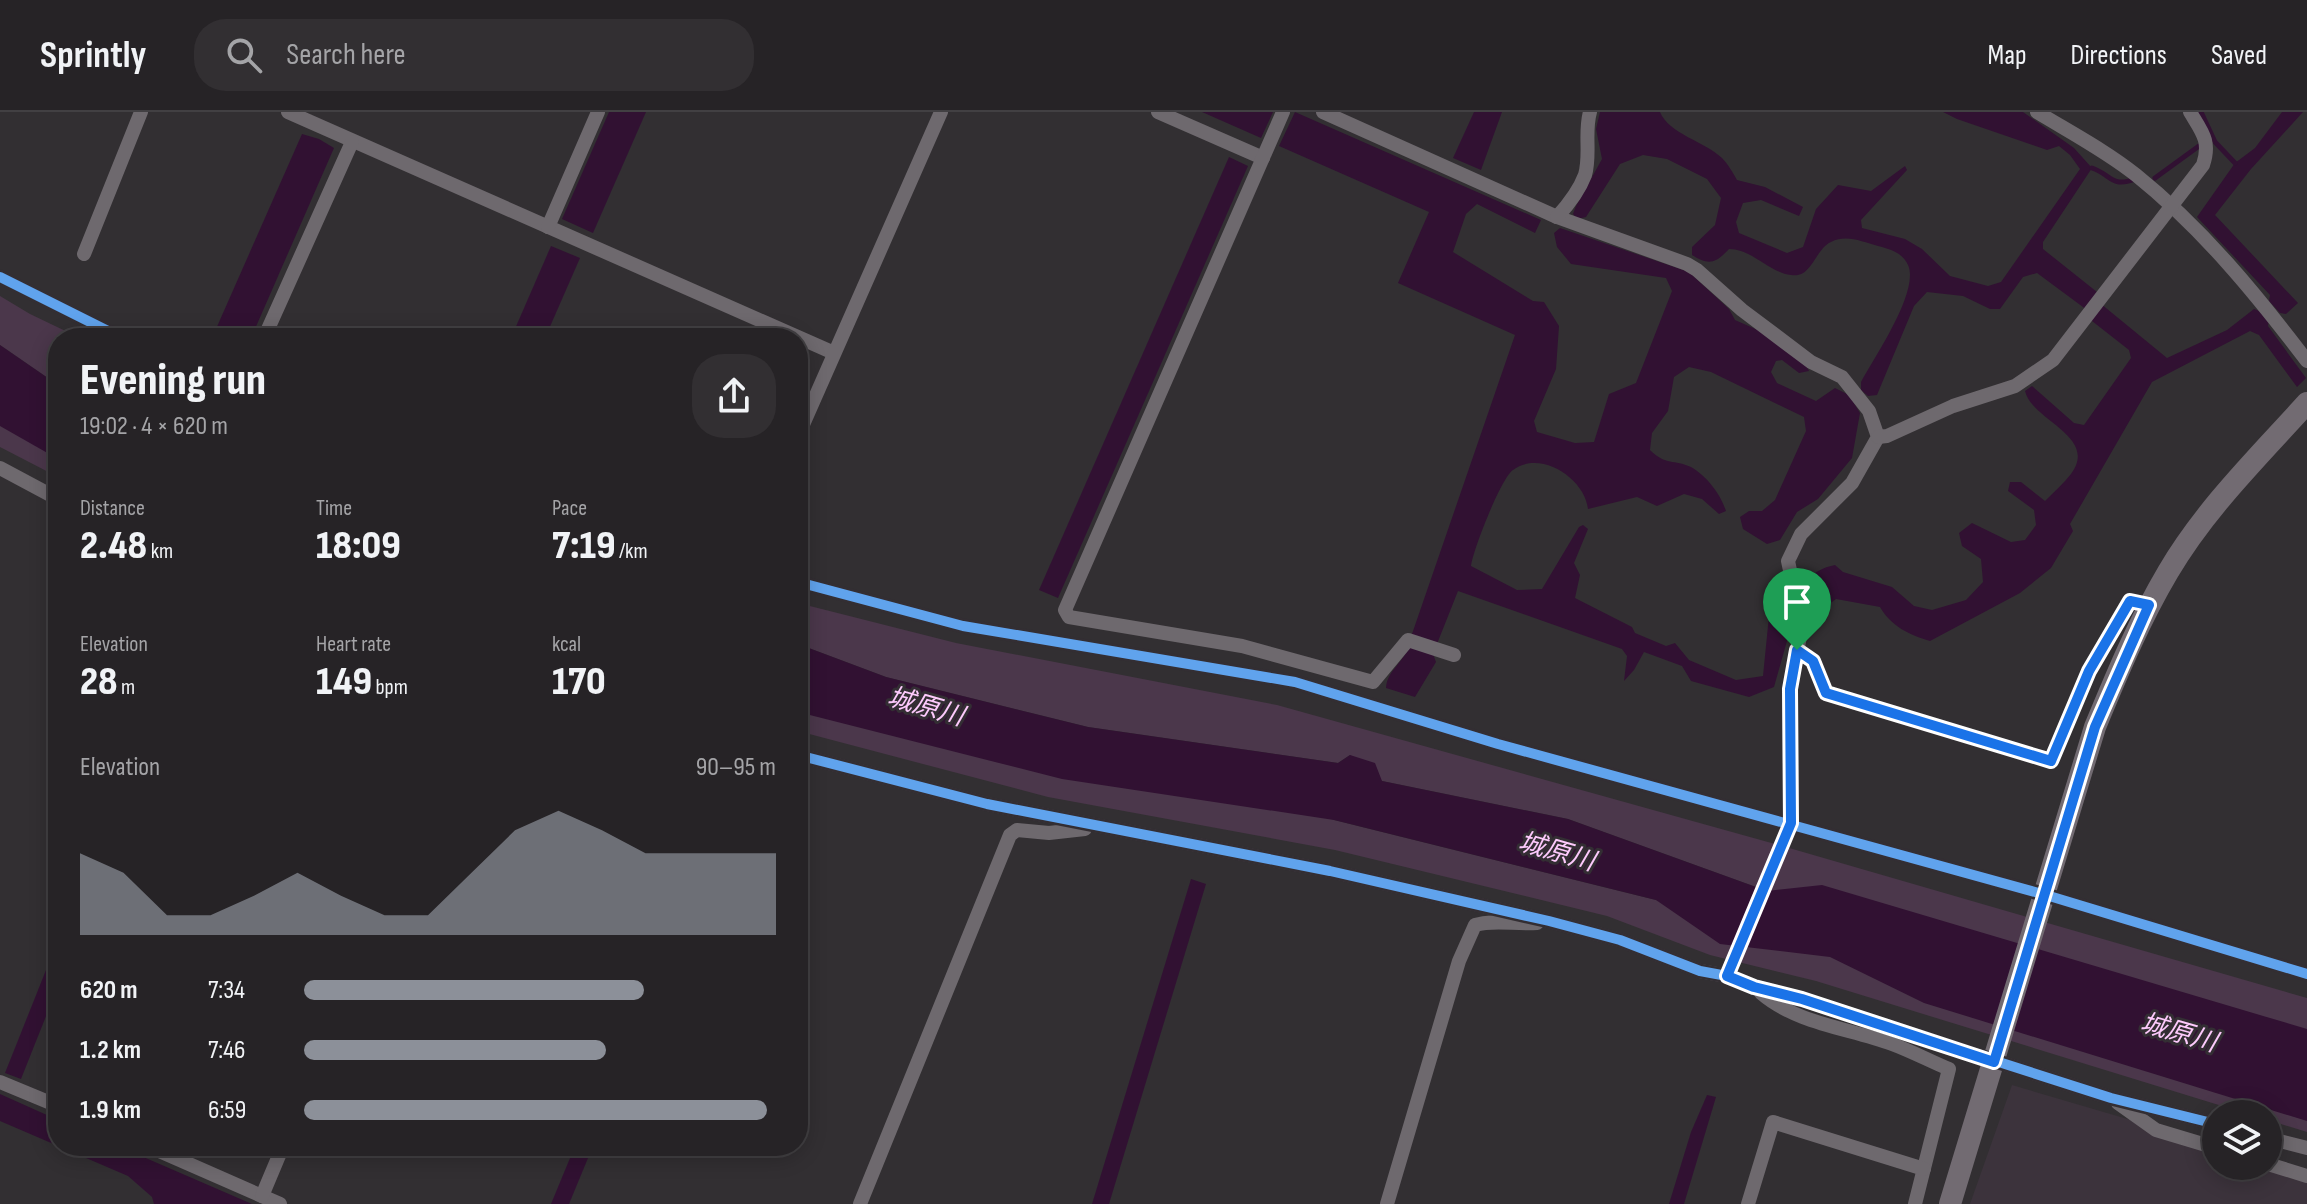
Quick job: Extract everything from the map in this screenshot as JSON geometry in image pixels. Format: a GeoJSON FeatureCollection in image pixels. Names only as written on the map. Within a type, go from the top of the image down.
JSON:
{"type":"FeatureCollection","features":[{"type":"Feature","properties":{"kind":"street"},"geometry":{"type":"LineString","coordinates":[[84,254],[141,112]]}},
{"type":"Feature","properties":{"kind":"street"},"geometry":{"type":"LineString","coordinates":[[288,112],[777,328]]}},
{"type":"Feature","properties":{"kind":"street"},"geometry":{"type":"LineString","coordinates":[[548,227],[598,112]]}},
{"type":"Feature","properties":{"kind":"street"},"geometry":{"type":"LineString","coordinates":[[808,413],[941,112]]}},
{"type":"Feature","properties":{"kind":"street"},"geometry":{"type":"LineString","coordinates":[[1158,112],[1263,158]]}},
{"type":"Feature","properties":{"kind":"street"},"geometry":{"type":"LineString","coordinates":[[1323,112],[1557,217],[1687,264],[1811,362],[1842,377],[1869,411],[1878,437],[1852,483],[1801,534],[1788,561],[1802,626],[1790,689],[1791,823],[1727,976]]}},
{"type":"Feature","properties":{"kind":"street"},"geometry":{"type":"LineString","coordinates":[[1557,217],[1570,203],[1586,173],[1586,125],[1590,112]]}},
{"type":"Feature","properties":{"kind":"street"},"geometry":{"type":"LineString","coordinates":[[2037,112],[2133,173],[2173,206],[2259,298],[2307,361]]}},
{"type":"Feature","properties":{"kind":"street"},"geometry":{"type":"LineString","coordinates":[[1878,437],[1887,436],[1953,406],[2015,386],[2053,360],[2203,165],[2208,150],[2204,135],[2190,112]]}},
{"type":"Feature","properties":{"kind":"street"},"geometry":{"type":"LineString","coordinates":[[1279,122],[1065,610],[1069,617],[1242,646],[1373,682],[1408,640],[1454,655]]}},
{"type":"Feature","properties":{"kind":"street"},"geometry":{"type":"LineString","coordinates":[[268,328],[352,142]]}},
{"type":"Feature","properties":{"kind":"street"},"geometry":{"type":"LineString","coordinates":[[808,342],[834,353]]}},
{"type":"Feature","properties":{"kind":"street"},"geometry":{"type":"LineString","coordinates":[[1950,1204],[2095,727],[2149,605],[2169,569],[2224,494],[2307,403]]}},
{"type":"Feature","properties":{"kind":"street"},"geometry":{"type":"LineString","coordinates":[[0,468],[48,494]]}},
{"type":"Feature","properties":{"kind":"street"},"geometry":{"type":"LineString","coordinates":[[1797,650],[1813,661],[1826,693],[2051,761],[2089,671],[2130,601],[2149,605]]}},
{"type":"Feature","properties":{"kind":"street"},"geometry":{"type":"LineString","coordinates":[[808,758],[987,804],[1330,871],[1549,921],[1620,940],[1700,971],[1802,999],[2111,1098],[2202,1121]]}},
{"type":"Feature","properties":{"kind":"street"},"geometry":{"type":"LineString","coordinates":[[860,1204],[1010,835],[1017,830],[1049,833],[1102,828]]}},
{"type":"Feature","properties":{"kind":"street"},"geometry":{"type":"LineString","coordinates":[[1387,1204],[1459,961],[1475,925],[1489,921],[1518,925],[1549,921]]}},
{"type":"Feature","properties":{"kind":"street"},"geometry":{"type":"LineString","coordinates":[[1754,987],[1769,1000],[1817,1022],[1892,1044],[1949,1069],[1915,1204]]}},
{"type":"Feature","properties":{"kind":"street"},"geometry":{"type":"LineString","coordinates":[[0,1082],[48,1102]]}},
{"type":"Feature","properties":{"kind":"street"},"geometry":{"type":"LineString","coordinates":[[2111,1098],[2156,1130],[2202,1144]]}},
{"type":"Feature","properties":{"kind":"street"},"geometry":{"type":"LineString","coordinates":[[1748,1204],[1773,1122],[1924,1169]]}},
{"type":"Feature","properties":{"kind":"street"},"geometry":{"type":"LineString","coordinates":[[2282,1142],[2307,1148]]}},
{"type":"Feature","properties":{"kind":"street"},"geometry":{"type":"LineString","coordinates":[[171,1156],[280,1204]]}},
{"type":"Feature","properties":{"kind":"street"},"geometry":{"type":"LineString","coordinates":[[262,1196],[279,1156]]}},
{"type":"Feature","properties":{"kind":"street"},"geometry":{"type":"LineString","coordinates":[[2282,1168],[2307,1176]]}},
{"type":"Feature","properties":{"kind":"shaded area"},"geometry":{"type":"Polygon","coordinates":[[[0,296],[59,328],[48,328],[48,378],[0,345],[0,296]]]}},
{"type":"Feature","properties":{"kind":"shaded area"},"geometry":{"type":"Polygon","coordinates":[[[0,405],[48,435],[48,472],[0,447],[0,405]]]}},
{"type":"Feature","properties":{"kind":"shaded area"},"geometry":{"type":"Polygon","coordinates":[[[808,606],[956,643],[1277,705],[1775,844],[2307,998],[2307,1054],[1767,891],[1568,819],[1382,781],[1350,755],[1338,763],[1088,727],[886,677],[808,648],[808,606]]]}},
{"type":"Feature","properties":{"kind":"shaded area"},"geometry":{"type":"Polygon","coordinates":[[[808,699],[1269,796],[1334,820],[1850,948],[2307,1096],[2307,1132],[2282,1124],[2282,1100],[2203,1100],[1816,981],[1710,955],[1607,916],[1335,850],[1048,797],[808,734],[808,699]]]}},
{"type":"Feature","properties":{"kind":"shaded area"},"geometry":{"type":"Polygon","coordinates":[[[2012,1085],[2202,1141],[2202,1180],[2282,1180],[2282,1168],[2307,1172],[2307,1204],[1970,1204],[2012,1085]]]}},
{"type":"Feature","properties":{"kind":"water"},"geometry":{"type":"Polygon","coordinates":[[[609,112],[646,112],[593,233],[562,219],[609,112]]]}},
{"type":"Feature","properties":{"kind":"water"},"geometry":{"type":"Polygon","coordinates":[[[1202,112],[1273,112],[1261,138],[1202,112]]]}},
{"type":"Feature","properties":{"kind":"water"},"geometry":{"type":"Polygon","coordinates":[[[1295,112],[1541,220],[1535,233],[1477,204],[1466,214],[1453,252],[1533,301],[1544,302],[1559,326],[1556,369],[1534,421],[1537,432],[1575,443],[1594,442],[1609,394],[1636,383],[1672,291],[1666,278],[1571,264],[1557,247],[1554,233],[1560,228],[1689,272],[1729,309],[1735,320],[1760,331],[1806,365],[1809,371],[1799,373],[1782,360],[1776,361],[1771,372],[1777,383],[1816,401],[1835,388],[1849,395],[1860,413],[1852,458],[1818,499],[1797,512],[1780,540],[1767,544],[1743,529],[1740,517],[1749,511],[1762,511],[1775,500],[1806,431],[1804,417],[1711,372],[1689,367],[1674,377],[1668,411],[1652,433],[1650,450],[1661,458],[1691,467],[1703,475],[1713,486],[1726,511],[1719,514],[1702,499],[1684,494],[1657,506],[1637,497],[1588,509],[1579,487],[1570,478],[1560,470],[1536,463],[1524,464],[1508,476],[1482,531],[1471,566],[1517,590],[1542,589],[1583,525],[1588,529],[1574,563],[1580,575],[1575,598],[1632,627],[1635,633],[1666,646],[1675,643],[1689,660],[1736,680],[1763,676],[1771,596],[1780,593],[1787,599],[1801,594],[1809,578],[1829,566],[1835,565],[1843,572],[1892,587],[1914,606],[1932,610],[1966,600],[1983,582],[1981,559],[1962,546],[1959,533],[1972,523],[2011,542],[2025,540],[2036,525],[2034,510],[2008,491],[2010,482],[2021,482],[2045,501],[2071,474],[2077,461],[2077,449],[2071,439],[2030,402],[2025,391],[2032,386],[2074,423],[2084,425],[2131,358],[2129,350],[2092,321],[2087,310],[2037,273],[2023,277],[2000,309],[1990,309],[1963,296],[1927,292],[1914,306],[1877,395],[1868,396],[1861,390],[1861,382],[1894,324],[1908,291],[1910,277],[1903,257],[1887,249],[1843,239],[1826,246],[1809,268],[1798,275],[1775,270],[1737,250],[1729,249],[1716,260],[1703,261],[1692,255],[1692,247],[1715,225],[1721,198],[1707,179],[1667,159],[1643,155],[1620,164],[1586,217],[1577,219],[1573,214],[1576,206],[1602,159],[1596,129],[1600,112],[1660,112],[1679,132],[1722,158],[1737,180],[1765,187],[1803,207],[1799,216],[1761,200],[1743,203],[1736,222],[1739,233],[1787,253],[1803,247],[1816,209],[1838,185],[1871,191],[1905,166],[1907,170],[1861,220],[1862,228],[1905,239],[1922,249],[1950,276],[1988,286],[2001,282],[2080,169],[2059,146],[2047,150],[1943,112],[2023,112],[2074,148],[2092,168],[2043,242],[2043,249],[2097,292],[2095,299],[2167,358],[2227,330],[2254,309],[2269,320],[2268,326],[2306,378],[2297,387],[2259,335],[2250,331],[2152,382],[2070,524],[2073,531],[2051,568],[2020,593],[1930,641],[1901,629],[1880,607],[1836,599],[1816,614],[1804,607],[1789,611],[1787,641],[1774,687],[1749,697],[1691,681],[1682,666],[1644,652],[1624,681],[1627,656],[1622,649],[1458,591],[1433,654],[1436,662],[1415,697],[1386,688],[1387,681],[1410,643],[1515,335],[1398,283],[1429,212],[1279,146],[1295,112]]]}},
{"type":"Feature","properties":{"kind":"water"},"geometry":{"type":"Polygon","coordinates":[[[1474,112],[1502,112],[1481,170],[1453,158],[1474,112]]]}},
{"type":"Feature","properties":{"kind":"water"},"geometry":{"type":"Polygon","coordinates":[[[2282,112],[2303,112],[2251,169],[2215,215],[2298,303],[2286,314],[2280,313],[2269,301],[2270,295],[2197,217],[2235,163],[2255,148],[2282,112]]]}},
{"type":"Feature","properties":{"kind":"water"},"geometry":{"type":"Polygon","coordinates":[[[302,134],[319,139],[334,148],[255,328],[216,328],[302,134]]]}},
{"type":"Feature","properties":{"kind":"water"},"geometry":{"type":"Polygon","coordinates":[[[1229,157],[1248,166],[1058,598],[1039,590],[1229,157]]]}},
{"type":"Feature","properties":{"kind":"water"},"geometry":{"type":"Polygon","coordinates":[[[551,246],[580,258],[549,328],[515,328],[551,246]]]}},
{"type":"Feature","properties":{"kind":"water"},"geometry":{"type":"Polygon","coordinates":[[[0,345],[48,378],[48,453],[0,426],[0,345]]]}},
{"type":"Feature","properties":{"kind":"water","name":"城原川"},"geometry":{"type":"Polygon","coordinates":[[[808,648],[886,677],[1088,727],[1338,763],[1350,755],[1375,763],[1382,781],[1568,819],[1767,891],[1822,885],[2307,1029],[2307,1121],[2282,1113],[2282,1100],[2239,1100],[1924,1003],[1830,957],[1720,944],[1656,900],[1334,820],[1062,779],[808,715],[808,648]]]}},
{"type":"Feature","properties":{"kind":"water"},"geometry":{"type":"Polygon","coordinates":[[[1191,879],[1206,884],[1109,1204],[1092,1204],[1191,879]]]}},
{"type":"Feature","properties":{"kind":"water"},"geometry":{"type":"Polygon","coordinates":[[[48,965],[48,1011],[21,1079],[5,1073],[48,965]]]}},
{"type":"Feature","properties":{"kind":"water"},"geometry":{"type":"Polygon","coordinates":[[[0,1094],[48,1116],[48,1142],[0,1121],[0,1094]]]}},
{"type":"Feature","properties":{"kind":"water"},"geometry":{"type":"Polygon","coordinates":[[[1707,1095],[1716,1097],[1684,1204],[1669,1204],[1691,1132],[1707,1095]]]}},
{"type":"Feature","properties":{"kind":"water"},"geometry":{"type":"Polygon","coordinates":[[[81,1156],[141,1156],[252,1204],[154,1204],[152,1197],[128,1176],[81,1156]]]}},
{"type":"Feature","properties":{"kind":"water"},"geometry":{"type":"Polygon","coordinates":[[[571,1156],[589,1156],[569,1204],[551,1204],[571,1156]]]}},
{"type":"Feature","properties":{"kind":"waterway"},"geometry":{"type":"LineString","coordinates":[[2201,112],[2215,142],[2235,163]]}},
{"type":"Feature","properties":{"kind":"waterway"},"geometry":{"type":"LineString","coordinates":[[2155,178],[2199,146]]}},
{"type":"Feature","properties":{"kind":"waterway"},"geometry":{"type":"LineString","coordinates":[[2092,168],[2116,181],[2135,179]]}},
{"type":"Feature","properties":{"kind":"cycle path"},"geometry":{"type":"LineString","coordinates":[[0,277],[102,328]]}},
{"type":"Feature","properties":{"kind":"cycle path"},"geometry":{"type":"LineString","coordinates":[[808,585],[963,626],[1295,682],[1498,744],[2046,895],[2307,974]]}},
{"type":"Feature","properties":{"kind":"cycle path"},"geometry":{"type":"LineString","coordinates":[[808,758],[987,804],[1330,871],[1549,921],[1620,940],[1700,971],[1802,999],[2111,1098],[2202,1121]]}},
{"type":"Feature","properties":{"kind":"route"},"geometry":{"type":"LineString","coordinates":[[2130,601],[2149,605],[2095,727],[1994,1062],[1727,976],[1791,823],[1790,689],[1797,650],[1813,661],[1826,693],[2051,761],[2089,671],[2130,601]]}}]}
